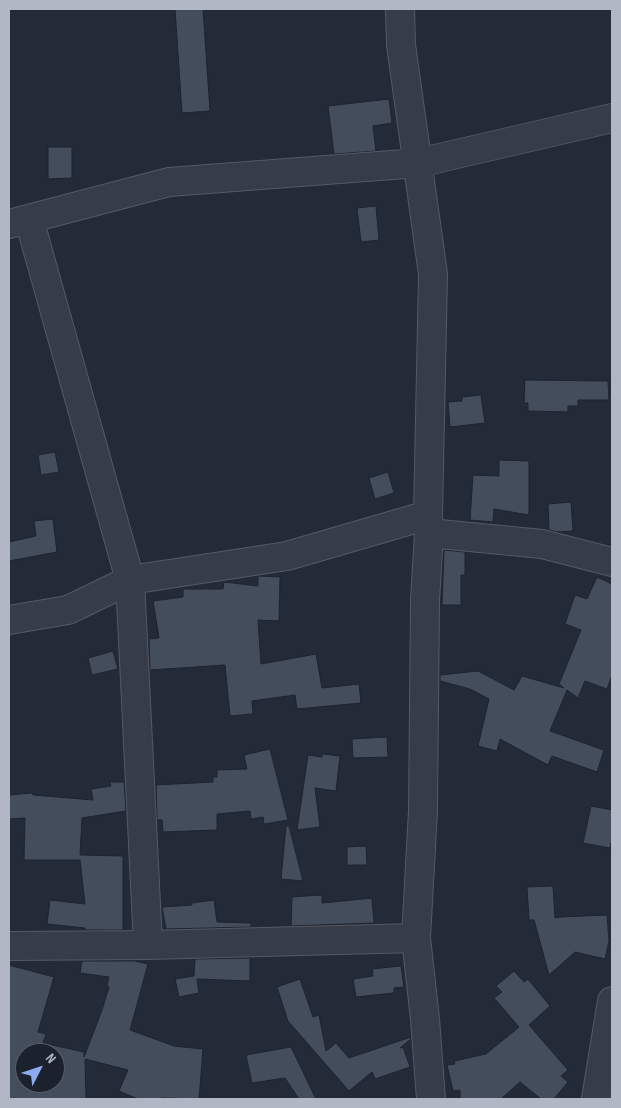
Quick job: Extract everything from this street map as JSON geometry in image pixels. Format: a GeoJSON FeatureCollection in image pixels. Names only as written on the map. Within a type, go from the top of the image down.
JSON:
{"type":"FeatureCollection","features":[{"type":"Feature","properties":{"kind":"street"},"geometry":{"type":"LineString","coordinates":[[400,9],[401,45],[433,274],[429,524],[425,600],[423,811],[416,938],[426,1019],[431,1099]]}},
{"type":"Feature","properties":{"kind":"street"},"geometry":{"type":"LineString","coordinates":[[148,945],[130,580],[19,222],[169,182],[418,163],[612,118]]}},
{"type":"Feature","properties":{"kind":"street"},"geometry":{"type":"LineString","coordinates":[[9,620],[68,610],[130,580],[287,556],[429,524],[542,544],[612,562]]}},
{"type":"Feature","properties":{"kind":"street"},"geometry":{"type":"LineString","coordinates":[[9,946],[148,945],[416,938]]}},
{"type":"Feature","properties":{"kind":"street"},"geometry":{"type":"LineString","coordinates":[[596,1099],[612,1001]]}},
{"type":"Feature","properties":{"kind":"building"},"geometry":{"type":"Polygon","coordinates":[[[175,9],[203,9],[210,111],[182,113],[175,9]]]}},
{"type":"Feature","properties":{"kind":"building"},"geometry":{"type":"Polygon","coordinates":[[[389,99],[392,123],[373,126],[376,151],[334,154],[328,106],[389,99]]]}},
{"type":"Feature","properties":{"kind":"building"},"geometry":{"type":"Polygon","coordinates":[[[48,147],[72,147],[72,178],[48,179],[48,147]]]}},
{"type":"Feature","properties":{"kind":"building"},"geometry":{"type":"Polygon","coordinates":[[[376,206],[379,240],[361,242],[357,208],[376,206]]]}},
{"type":"Feature","properties":{"kind":"building"},"geometry":{"type":"Polygon","coordinates":[[[525,380],[608,381],[609,400],[578,400],[578,406],[568,406],[568,412],[528,411],[528,403],[524,403],[525,380]]]}},
{"type":"Feature","properties":{"kind":"building"},"geometry":{"type":"Polygon","coordinates":[[[481,395],[485,423],[450,427],[448,402],[462,401],[462,397],[481,395]]]}},
{"type":"Feature","properties":{"kind":"building"},"geometry":{"type":"Polygon","coordinates":[[[55,452],[59,472],[41,475],[38,455],[55,452]]]}},
{"type":"Feature","properties":{"kind":"building"},"geometry":{"type":"Polygon","coordinates":[[[499,460],[529,461],[529,515],[494,509],[493,522],[470,520],[473,475],[499,476],[499,460]]]}},
{"type":"Feature","properties":{"kind":"building"},"geometry":{"type":"Polygon","coordinates":[[[388,472],[394,493],[375,499],[369,478],[388,472]]]}},
{"type":"Feature","properties":{"kind":"building"},"geometry":{"type":"Polygon","coordinates":[[[571,502],[573,531],[557,532],[549,530],[548,504],[571,502]]]}},
{"type":"Feature","properties":{"kind":"building"},"geometry":{"type":"Polygon","coordinates":[[[53,519],[57,552],[9,561],[9,542],[36,536],[34,521],[53,519]]]}},
{"type":"Feature","properties":{"kind":"building"},"geometry":{"type":"Polygon","coordinates":[[[444,550],[465,552],[465,575],[461,575],[461,605],[442,605],[444,550]]]}},
{"type":"Feature","properties":{"kind":"building"},"geometry":{"type":"Polygon","coordinates":[[[258,576],[280,577],[279,621],[258,620],[261,664],[316,654],[322,688],[359,684],[361,703],[297,709],[295,695],[252,701],[253,714],[230,716],[225,665],[150,670],[149,639],[159,638],[153,601],[183,597],[183,589],[223,589],[224,582],[258,586],[258,576]]]}},
{"type":"Feature","properties":{"kind":"building"},"geometry":{"type":"Polygon","coordinates":[[[597,577],[612,584],[612,675],[607,689],[585,681],[578,698],[567,690],[550,731],[604,750],[597,772],[552,756],[548,765],[500,739],[497,751],[478,746],[489,699],[470,689],[440,681],[440,675],[478,671],[514,690],[522,676],[564,688],[559,684],[581,630],[565,624],[575,595],[587,599],[597,577]]]}},
{"type":"Feature","properties":{"kind":"building"},"geometry":{"type":"Polygon","coordinates":[[[113,651],[118,669],[92,675],[88,658],[113,651]]]}},
{"type":"Feature","properties":{"kind":"building"},"geometry":{"type":"Polygon","coordinates":[[[387,737],[388,757],[353,758],[352,739],[387,737]]]}},
{"type":"Feature","properties":{"kind":"building"},"geometry":{"type":"Polygon","coordinates":[[[270,749],[288,820],[264,824],[263,817],[251,819],[250,811],[217,814],[217,830],[163,832],[162,820],[157,820],[156,785],[213,782],[213,777],[217,777],[217,770],[247,769],[244,755],[270,749]]]}},
{"type":"Feature","properties":{"kind":"building"},"geometry":{"type":"Polygon","coordinates":[[[322,754],[340,756],[336,791],[315,788],[320,827],[297,830],[308,755],[322,757],[322,754]]]}},
{"type":"Feature","properties":{"kind":"building"},"geometry":{"type":"Polygon","coordinates":[[[110,782],[124,782],[126,811],[82,818],[80,855],[123,856],[123,930],[85,930],[85,928],[47,924],[50,900],[85,904],[80,860],[24,860],[25,818],[9,819],[9,795],[32,793],[33,795],[93,800],[91,789],[111,786],[110,782]]]}},
{"type":"Feature","properties":{"kind":"building"},"geometry":{"type":"Polygon","coordinates":[[[591,806],[612,810],[610,848],[583,843],[591,806]]]}},
{"type":"Feature","properties":{"kind":"building"},"geometry":{"type":"Polygon","coordinates":[[[286,826],[289,826],[303,881],[281,879],[286,826]]]}},
{"type":"Feature","properties":{"kind":"building"},"geometry":{"type":"Polygon","coordinates":[[[366,846],[367,865],[347,865],[347,847],[366,846]]]}},
{"type":"Feature","properties":{"kind":"building"},"geometry":{"type":"Polygon","coordinates":[[[553,886],[555,918],[607,915],[609,941],[605,959],[575,952],[549,975],[534,920],[529,920],[527,887],[553,886]]]}},
{"type":"Feature","properties":{"kind":"building"},"geometry":{"type":"Polygon","coordinates":[[[322,895],[322,903],[372,898],[374,923],[291,926],[292,897],[322,895]]]}},
{"type":"Feature","properties":{"kind":"building"},"geometry":{"type":"Polygon","coordinates":[[[214,900],[217,922],[251,923],[251,927],[166,929],[162,907],[192,905],[192,903],[214,900]]]}},
{"type":"Feature","properties":{"kind":"building"},"geometry":{"type":"Polygon","coordinates":[[[250,958],[250,981],[197,979],[199,993],[179,997],[175,979],[194,976],[195,959],[250,958]]]}},
{"type":"Feature","properties":{"kind":"building"},"geometry":{"type":"Polygon","coordinates":[[[82,961],[135,961],[148,964],[130,1030],[174,1046],[203,1049],[199,1099],[138,1099],[119,1091],[128,1070],[85,1059],[86,1099],[9,1099],[9,965],[54,977],[38,1032],[46,1034],[43,1043],[15,1043],[15,1093],[65,1093],[65,1048],[84,1052],[84,1057],[102,1010],[109,987],[107,986],[109,977],[80,973],[82,961]]]}},
{"type":"Feature","properties":{"kind":"building"},"geometry":{"type":"Polygon","coordinates":[[[401,966],[404,987],[394,988],[394,993],[356,997],[353,979],[373,976],[372,969],[401,966]]]}},
{"type":"Feature","properties":{"kind":"building"},"geometry":{"type":"Polygon","coordinates":[[[514,971],[524,982],[528,979],[550,1006],[529,1025],[568,1070],[561,1076],[568,1082],[554,1099],[541,1099],[520,1082],[501,1099],[460,1099],[460,1090],[453,1091],[447,1065],[455,1064],[454,1061],[486,1054],[519,1027],[494,998],[502,992],[496,986],[514,971]]]}},
{"type":"Feature","properties":{"kind":"building"},"geometry":{"type":"Polygon","coordinates":[[[300,979],[313,1017],[319,1015],[326,1051],[336,1043],[349,1058],[411,1037],[400,1048],[403,1047],[410,1067],[375,1079],[372,1072],[349,1091],[288,1021],[277,987],[300,979]]]}},
{"type":"Feature","properties":{"kind":"building"},"geometry":{"type":"Polygon","coordinates":[[[291,1047],[316,1099],[299,1099],[285,1078],[252,1083],[246,1055],[291,1047]]]}}]}
